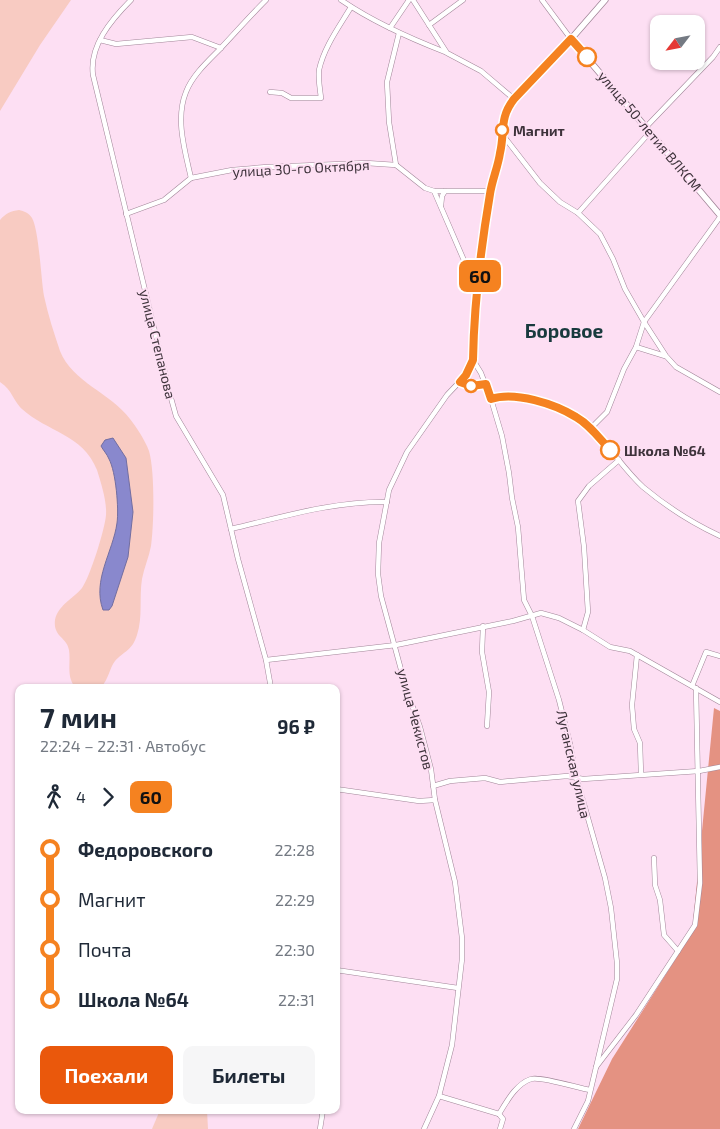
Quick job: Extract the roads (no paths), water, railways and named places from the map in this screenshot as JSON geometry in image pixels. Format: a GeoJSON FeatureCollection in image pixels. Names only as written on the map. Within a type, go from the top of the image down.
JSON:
{"type":"FeatureCollection","features":[{"type":"Feature","properties":{"kind":"street","name":"улица Степанова"},"geometry":{"type":"LineString","coordinates":[[131,0],[118,13],[94,51],[93,75],[176,416],[222,495],[271,684]]}},
{"type":"Feature","properties":{"kind":"street"},"geometry":{"type":"LineString","coordinates":[[126,214],[164,200],[191,178],[183,143],[182,116],[185,93],[205,64],[266,0]]}},
{"type":"Feature","properties":{"kind":"street"},"geometry":{"type":"LineString","coordinates":[[341,0],[363,15],[399,33],[447,52],[481,71],[514,99]]}},
{"type":"Feature","properties":{"kind":"street"},"geometry":{"type":"LineString","coordinates":[[390,28],[411,0],[447,52]]}},
{"type":"Feature","properties":{"kind":"street"},"geometry":{"type":"LineString","coordinates":[[429,25],[463,0]]}},
{"type":"Feature","properties":{"kind":"street","name":"улица 50-летия ВЛКСМ"},"geometry":{"type":"LineString","coordinates":[[542,0],[571,39],[720,216]]}},
{"type":"Feature","properties":{"kind":"street"},"geometry":{"type":"LineString","coordinates":[[473,360],[490,191],[501,152],[503,117],[514,99],[605,0]]}},
{"type":"Feature","properties":{"kind":"street"},"geometry":{"type":"LineString","coordinates":[[270,92],[282,93],[291,98],[321,98],[319,71],[333,36],[351,7]]}},
{"type":"Feature","properties":{"kind":"street"},"geometry":{"type":"LineString","coordinates":[[399,33],[387,82],[389,122],[396,166],[425,188],[434,191],[490,191]]}},
{"type":"Feature","properties":{"kind":"street"},"geometry":{"type":"LineString","coordinates":[[100,40],[116,44],[192,37],[221,48]]}},
{"type":"Feature","properties":{"kind":"street"},"geometry":{"type":"LineString","coordinates":[[578,213],[720,47]]}},
{"type":"Feature","properties":{"kind":"street"},"geometry":{"type":"LineString","coordinates":[[502,134],[540,183],[560,202],[578,213],[600,234],[625,289],[666,356],[676,367],[720,392]]}},
{"type":"Feature","properties":{"kind":"street","name":"улица 30-го Октября"},"geometry":{"type":"LineString","coordinates":[[191,178],[232,170],[267,167],[366,163],[396,166]]}},
{"type":"Feature","properties":{"kind":"street"},"geometry":{"type":"LineString","coordinates":[[434,191],[466,264],[480,276]]}},
{"type":"Feature","properties":{"kind":"street"},"geometry":{"type":"LineString","coordinates":[[441,210],[441,201],[445,191]]}},
{"type":"Feature","properties":{"kind":"street"},"geometry":{"type":"LineString","coordinates":[[590,428],[607,412],[624,369],[636,347],[644,322],[720,216]]}},
{"type":"Feature","properties":{"kind":"street"},"geometry":{"type":"LineString","coordinates":[[636,347],[666,356]]}},
{"type":"Feature","properties":{"kind":"street","name":"улица Чекистов"},"geometry":{"type":"LineString","coordinates":[[424,1129],[439,1096],[452,1045],[462,938],[456,882],[435,800],[431,769],[420,727],[406,688],[396,645],[381,596],[378,574],[379,543],[387,502],[395,477],[407,452],[447,395],[466,375],[473,360]]}},
{"type":"Feature","properties":{"kind":"street","name":"Луганская улица"},"geometry":{"type":"LineString","coordinates":[[473,360],[486,384],[502,436],[518,526],[524,600],[532,616],[559,700],[576,776],[605,878],[611,908],[617,979],[588,1101],[574,1129]]}},
{"type":"Feature","properties":{"kind":"street"},"geometry":{"type":"LineString","coordinates":[[460,382],[471,386],[486,384]]}},
{"type":"Feature","properties":{"kind":"street"},"geometry":{"type":"LineString","coordinates":[[491,399],[500,396],[532,400],[577,418],[590,428],[641,485],[670,509],[720,536]]}},
{"type":"Feature","properties":{"kind":"street"},"geometry":{"type":"LineString","coordinates":[[583,630],[588,612],[584,547],[578,501],[589,486],[619,460]]}},
{"type":"Feature","properties":{"kind":"street"},"geometry":{"type":"LineString","coordinates":[[231,529],[311,510],[387,502]]}},
{"type":"Feature","properties":{"kind":"street"},"geometry":{"type":"LineString","coordinates":[[266,660],[396,645],[541,613],[559,618],[610,647],[630,651],[720,702]]}},
{"type":"Feature","properties":{"kind":"street"},"geometry":{"type":"LineString","coordinates":[[483,626],[482,652],[489,692],[488,726]]}},
{"type":"Feature","properties":{"kind":"street"},"geometry":{"type":"LineString","coordinates":[[594,1070],[623,1034],[695,925],[700,883],[699,771],[694,687],[706,652],[720,656]]}},
{"type":"Feature","properties":{"kind":"street"},"geometry":{"type":"LineString","coordinates":[[637,655],[632,705],[634,729],[640,743],[641,774]]}},
{"type":"Feature","properties":{"kind":"street"},"geometry":{"type":"LineString","coordinates":[[433,786],[450,781],[485,778],[500,782],[567,776],[576,776],[583,779],[699,771],[720,767]]}},
{"type":"Feature","properties":{"kind":"street"},"geometry":{"type":"LineString","coordinates":[[340,790],[419,801],[435,800]]}},
{"type":"Feature","properties":{"kind":"street"},"geometry":{"type":"LineString","coordinates":[[654,858],[655,885],[660,900],[664,935],[678,951]]}},
{"type":"Feature","properties":{"kind":"street"},"geometry":{"type":"LineString","coordinates":[[340,971],[458,988]]}},
{"type":"Feature","properties":{"kind":"street"},"geometry":{"type":"LineString","coordinates":[[499,1114],[512,1094],[534,1078],[590,1090]]}},
{"type":"Feature","properties":{"kind":"street"},"geometry":{"type":"LineString","coordinates":[[439,1096],[499,1114],[503,1119],[500,1129]]}},
{"type":"Feature","properties":{"kind":"street"},"geometry":{"type":"LineString","coordinates":[[320,1129],[322,1114]]}},
{"type":"Feature","properties":{"kind":"water"},"geometry":{"type":"Polygon","coordinates":[[[113,438],[126,458],[133,512],[128,557],[112,606],[109,610],[103,610],[100,588],[104,566],[115,534],[118,509],[111,465],[101,446],[105,440],[113,438]]]}},
{"type":"Feature","properties":{"kind":"place","name":"Магнит"},"geometry":{"type":"Point","coordinates":[502,130]}},
{"type":"Feature","properties":{"kind":"place","name":"Школа №64"},"geometry":{"type":"Point","coordinates":[610,450]}},
{"type":"Feature","properties":{"kind":"district","name":"Боровое"},"geometry":{"type":"Point","coordinates":[564,330]}}]}
